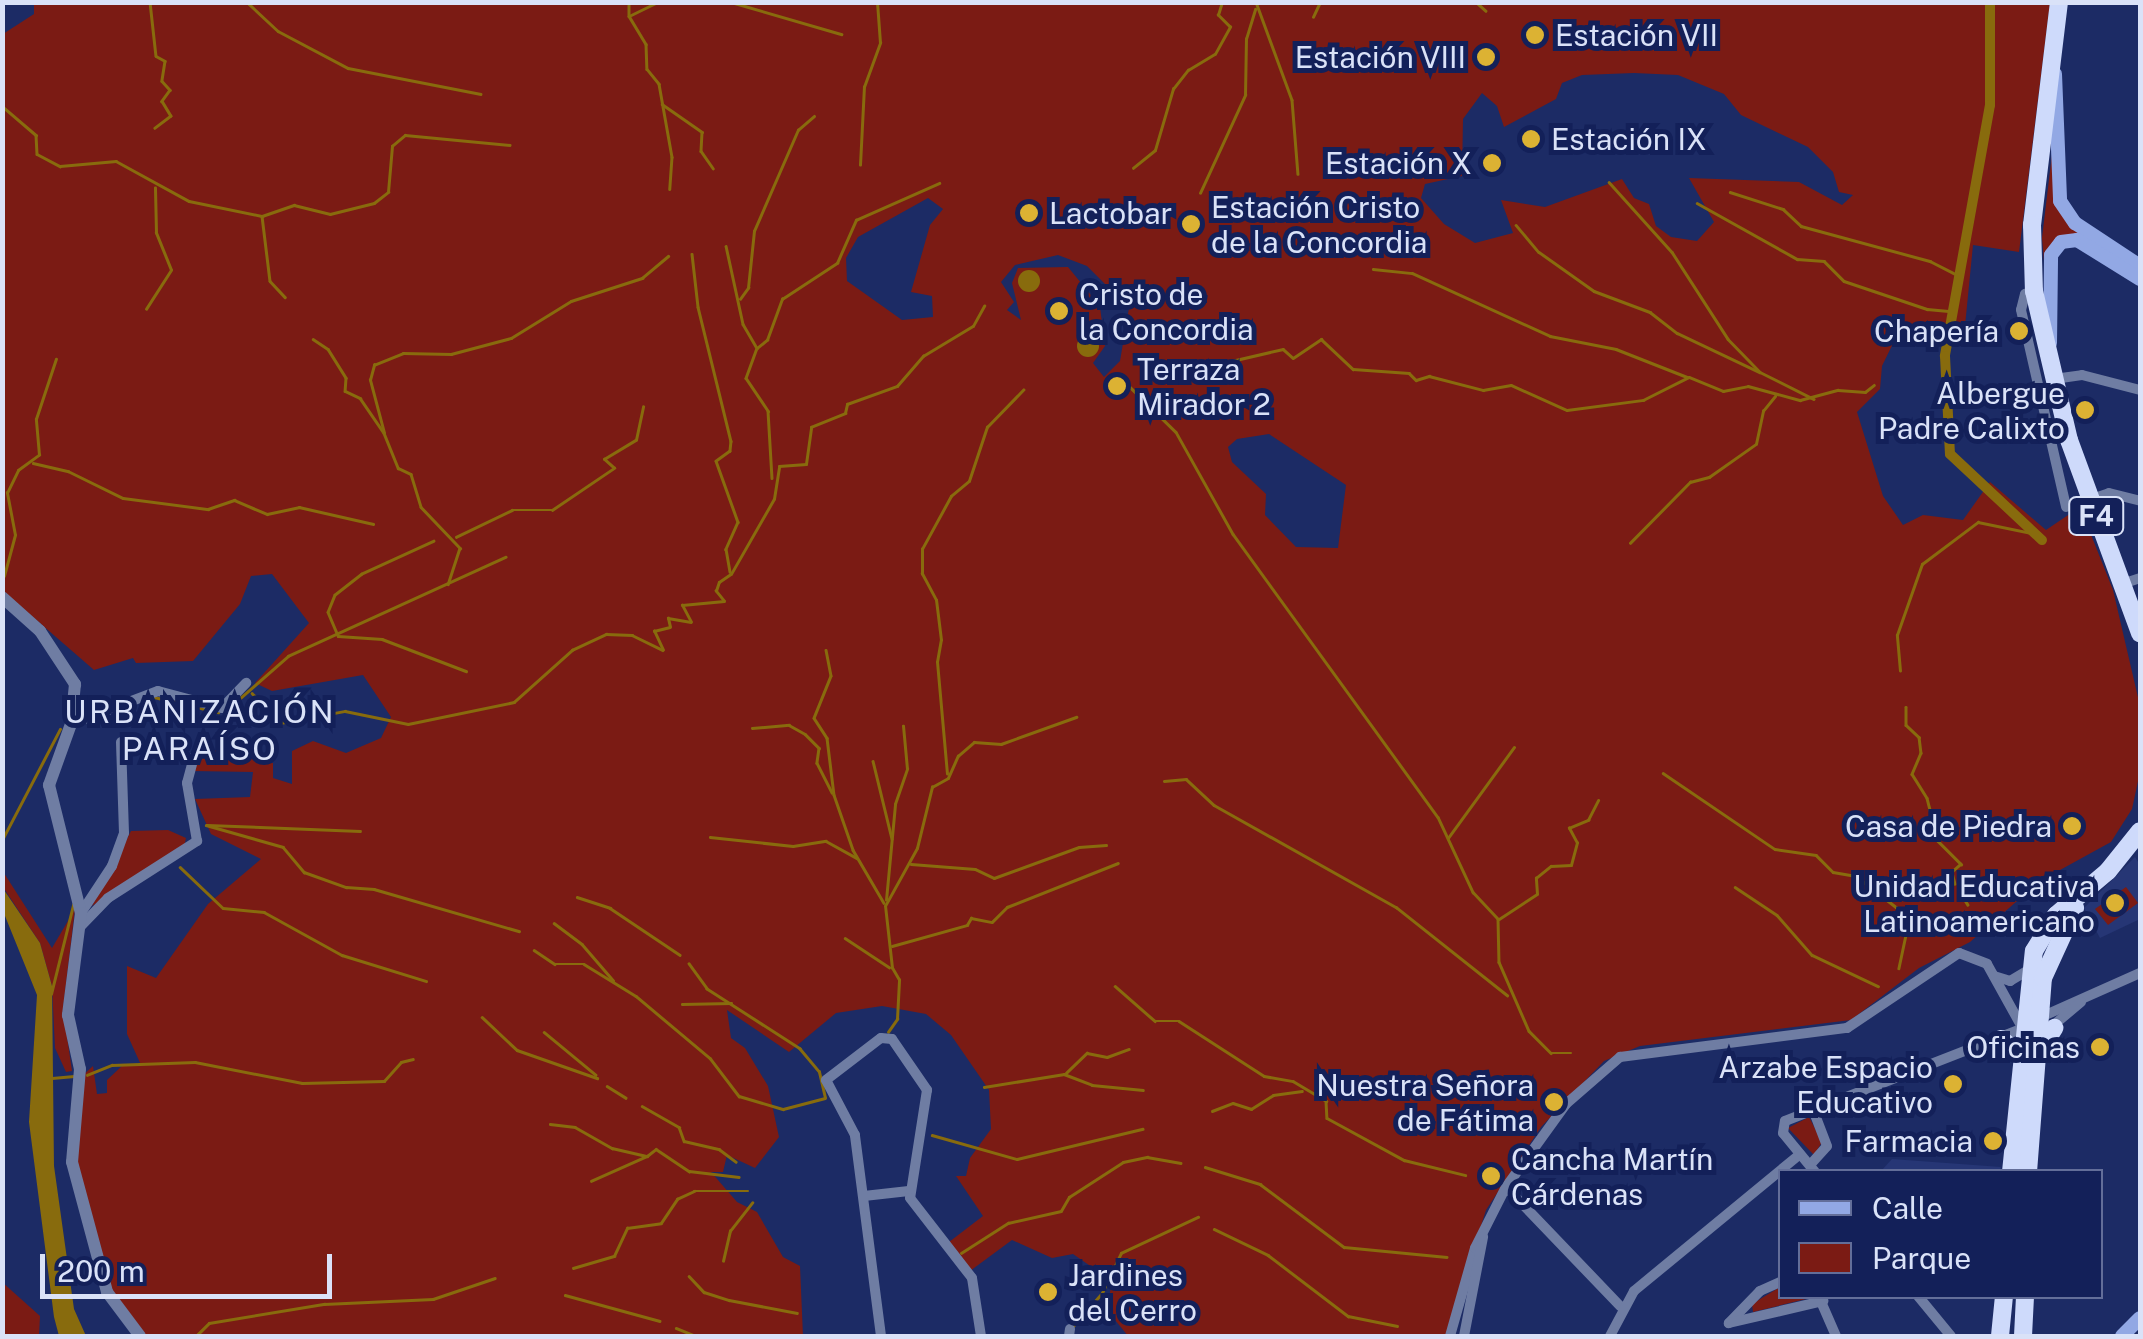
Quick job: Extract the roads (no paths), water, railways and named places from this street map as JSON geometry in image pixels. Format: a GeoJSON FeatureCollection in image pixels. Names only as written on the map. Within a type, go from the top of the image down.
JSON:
{"type":"FeatureCollection","features":[{"type":"Feature","properties":{"kind":"highway","name":"F4"},"geometry":{"type":"LineString","coordinates":[[2060,2],[2032,224],[2034,292],[2069,440],[2088,500],[2133,580],[2140,633]]}},
{"type":"Feature","properties":{"kind":"highway"},"geometry":{"type":"LineString","coordinates":[[2028,1057],[2039,1026],[2028,970],[2056,915],[2083,895],[2140,831]]}},
{"type":"Feature","properties":{"kind":"highway"},"geometry":{"type":"LineString","coordinates":[[2020,1162],[2028,1057],[2039,1026],[2048,960],[2083,895]]}},
{"type":"Feature","properties":{"kind":"highway"},"geometry":{"type":"LineString","coordinates":[[2001,1039],[2028,1057]]}},
{"type":"Feature","properties":{"kind":"highway"},"geometry":{"type":"LineString","coordinates":[[1996,1299],[1997,1336]]}},
{"type":"Feature","properties":{"kind":"highway"},"geometry":{"type":"LineString","coordinates":[[1997,1336],[2003,1299]]}},
{"type":"Feature","properties":{"kind":"highway"},"geometry":{"type":"LineString","coordinates":[[2011,1336],[2015,1299]]}},
{"type":"Feature","properties":{"kind":"highway"},"geometry":{"type":"LineString","coordinates":[[2023,1336],[2026,1299]]}},
{"type":"Feature","properties":{"kind":"main road"},"geometry":{"type":"LineString","coordinates":[[2054,64],[2060,201],[2075,223],[2140,266]]}},
{"type":"Feature","properties":{"kind":"main road"},"geometry":{"type":"LineString","coordinates":[[2048,359],[2051,255],[2061,242],[2077,240],[2140,279]]}},
{"type":"Feature","properties":{"kind":"main road"},"geometry":{"type":"LineString","coordinates":[[2122,1336],[2140,1318]]}},
{"type":"Feature","properties":{"kind":"street"},"geometry":{"type":"LineString","coordinates":[[2034,292],[2025,294],[2021,310],[2066,507]]}},
{"type":"Feature","properties":{"kind":"street"},"geometry":{"type":"LineString","coordinates":[[2054,379],[2082,375],[2140,390]]}},
{"type":"Feature","properties":{"kind":"street"},"geometry":{"type":"LineString","coordinates":[[2051,451],[2069,440]]}},
{"type":"Feature","properties":{"kind":"street"},"geometry":{"type":"LineString","coordinates":[[2088,500],[2109,494],[2140,501]]}},
{"type":"Feature","properties":{"kind":"street"},"geometry":{"type":"LineString","coordinates":[[2,597],[66,662],[75,684],[71,724],[49,785],[80,920],[68,1015],[80,1069],[72,1162],[107,1292],[140,1336]]}},
{"type":"Feature","properties":{"kind":"street"},"geometry":{"type":"LineString","coordinates":[[71,724],[158,691],[222,708],[246,683]]}},
{"type":"Feature","properties":{"kind":"street"},"geometry":{"type":"LineString","coordinates":[[80,920],[112,866],[124,833],[122,742]]}},
{"type":"Feature","properties":{"kind":"street"},"geometry":{"type":"LineString","coordinates":[[80,920],[197,841],[187,782],[194,757]]}},
{"type":"Feature","properties":{"kind":"street"},"geometry":{"type":"LineString","coordinates":[[1450,1336],[1483,1236],[1506,1187],[1566,1104],[1620,1057],[1847,1028],[1959,953],[1980,956],[1992,975],[2039,1026]]}},
{"type":"Feature","properties":{"kind":"street"},"geometry":{"type":"LineString","coordinates":[[1992,975],[2010,981],[2028,970]]}},
{"type":"Feature","properties":{"kind":"street"},"geometry":{"type":"LineString","coordinates":[[1812,1110],[1827,1146],[1812,1168],[1781,1126],[1812,1110],[2039,1026],[2140,973]]}},
{"type":"Feature","properties":{"kind":"street"},"geometry":{"type":"LineString","coordinates":[[2039,1026],[2082,1001]]}},
{"type":"Feature","properties":{"kind":"street"},"geometry":{"type":"LineString","coordinates":[[881,1336],[855,1136],[826,1080],[881,1038],[892,1039],[928,1098],[909,1191],[972,1278],[981,1336]]}},
{"type":"Feature","properties":{"kind":"street"},"geometry":{"type":"LineString","coordinates":[[1782,1169],[1800,1154]]}},
{"type":"Feature","properties":{"kind":"street"},"geometry":{"type":"LineString","coordinates":[[1610,1336],[1620,1306],[1778,1173]]}},
{"type":"Feature","properties":{"kind":"street"},"geometry":{"type":"LineString","coordinates":[[1506,1187],[1620,1306]]}},
{"type":"Feature","properties":{"kind":"street"},"geometry":{"type":"LineString","coordinates":[[864,1196],[909,1191]]}},
{"type":"Feature","properties":{"kind":"street"},"geometry":{"type":"LineString","coordinates":[[1464,1336],[1483,1236]]}},
{"type":"Feature","properties":{"kind":"street"},"geometry":{"type":"LineString","coordinates":[[1778,1283],[1760,1292],[1729,1324],[1821,1299],[1836,1336]]}},
{"type":"Feature","properties":{"kind":"street"},"geometry":{"type":"LineString","coordinates":[[1920,1299],[1951,1336]]}},
{"type":"Feature","properties":{"kind":"waterway"},"geometry":{"type":"LineString","coordinates":[[150,2],[156,56],[165,61],[162,81],[170,90],[162,101],[171,116],[155,128]]}},
{"type":"Feature","properties":{"kind":"waterway"},"geometry":{"type":"LineString","coordinates":[[238,2],[278,2]]}},
{"type":"Feature","properties":{"kind":"waterway"},"geometry":{"type":"LineString","coordinates":[[629,2],[629,16],[646,44],[647,69],[659,84],[672,157],[670,189]]}},
{"type":"Feature","properties":{"kind":"waterway"},"geometry":{"type":"LineString","coordinates":[[629,16],[658,2]]}},
{"type":"Feature","properties":{"kind":"waterway"},"geometry":{"type":"LineString","coordinates":[[731,2],[841,34]]}},
{"type":"Feature","properties":{"kind":"waterway"},"geometry":{"type":"LineString","coordinates":[[860,165],[864,87],[880,43],[877,2]]}},
{"type":"Feature","properties":{"kind":"waterway"},"geometry":{"type":"LineString","coordinates":[[1133,168],[1155,150],[1173,89],[1188,70],[1215,54],[1230,27],[1218,15],[1222,2]]}},
{"type":"Feature","properties":{"kind":"waterway"},"geometry":{"type":"LineString","coordinates":[[1256,2],[1292,100],[1298,174]]}},
{"type":"Feature","properties":{"kind":"waterway"},"geometry":{"type":"LineString","coordinates":[[1313,17],[1320,2]]}},
{"type":"Feature","properties":{"kind":"waterway"},"geometry":{"type":"LineString","coordinates":[[1476,2],[1486,11]]}},
{"type":"Feature","properties":{"kind":"waterway"},"geometry":{"type":"LineString","coordinates":[[1990,2],[1990,105],[1945,356],[1950,454],[2042,540]]}},
{"type":"Feature","properties":{"kind":"waterway"},"geometry":{"type":"LineString","coordinates":[[248,3],[278,31],[348,68],[480,94]]}},
{"type":"Feature","properties":{"kind":"waterway"},"geometry":{"type":"LineString","coordinates":[[1200,193],[1245,95],[1246,39],[1255,9]]}},
{"type":"Feature","properties":{"kind":"waterway"},"geometry":{"type":"LineString","coordinates":[[662,104],[702,132],[701,151],[713,168]]}},
{"type":"Feature","properties":{"kind":"waterway"},"geometry":{"type":"LineString","coordinates":[[2,106],[36,135],[37,154],[60,166],[116,161],[189,201],[262,216],[294,205],[330,214],[374,203],[388,192],[392,146],[405,135],[510,145]]}},
{"type":"Feature","properties":{"kind":"waterway"},"geometry":{"type":"LineString","coordinates":[[740,299],[748,288],[754,231],[798,130],[814,116]]}},
{"type":"Feature","properties":{"kind":"waterway"},"geometry":{"type":"LineString","coordinates":[[1609,182],[1672,252],[1728,339],[1760,372],[1814,399]]}},
{"type":"Feature","properties":{"kind":"waterway"},"geometry":{"type":"LineString","coordinates":[[757,348],[767,340],[782,299],[837,263],[856,220],[939,183]]}},
{"type":"Feature","properties":{"kind":"waterway"},"geometry":{"type":"LineString","coordinates":[[146,309],[171,270],[156,233],[155,188]]}},
{"type":"Feature","properties":{"kind":"waterway"},"geometry":{"type":"LineString","coordinates":[[1730,192],[1783,209],[1801,226],[1930,261],[1957,275]]}},
{"type":"Feature","properties":{"kind":"waterway"},"geometry":{"type":"LineString","coordinates":[[1697,203],[1797,259],[1824,261],[1844,281],[1927,309],[1951,311]]}},
{"type":"Feature","properties":{"kind":"waterway"},"geometry":{"type":"LineString","coordinates":[[262,216],[270,281],[285,297]]}},
{"type":"Feature","properties":{"kind":"waterway"},"geometry":{"type":"LineString","coordinates":[[1516,225],[1539,252],[1594,291],[1650,312],[1677,333],[1759,372]]}},
{"type":"Feature","properties":{"kind":"waterway"},"geometry":{"type":"LineString","coordinates":[[726,246],[743,324],[757,348],[746,378],[768,411],[772,478]]}},
{"type":"Feature","properties":{"kind":"waterway"},"geometry":{"type":"LineString","coordinates":[[692,254],[698,307],[731,441],[730,451],[716,461],[738,522],[726,549],[730,572]]}},
{"type":"Feature","properties":{"kind":"waterway"},"geometry":{"type":"LineString","coordinates":[[384,433],[370,380],[374,365],[403,353],[451,354],[511,338],[571,301],[642,278],[668,256]]}},
{"type":"Feature","properties":{"kind":"waterway"},"geometry":{"type":"LineString","coordinates":[[1373,269],[1412,273],[1550,336],[1616,349],[1687,377]]}},
{"type":"Feature","properties":{"kind":"waterway"},"geometry":{"type":"LineString","coordinates":[[252,693],[280,723],[345,711],[408,724],[514,702],[572,650],[606,634],[632,635],[663,650],[654,631],[670,627],[668,618],[691,622],[682,605],[724,601],[716,591],[719,582],[731,574],[774,499],[779,466],[806,464],[811,427],[845,413],[847,404],[897,386],[923,356],[973,326],[984,306]]}},
{"type":"Feature","properties":{"kind":"waterway"},"geometry":{"type":"LineString","coordinates":[[313,339],[328,349],[346,378],[345,391],[360,398],[384,433],[398,468],[411,474],[421,507],[460,548],[448,584]]}},
{"type":"Feature","properties":{"kind":"waterway"},"geometry":{"type":"LineString","coordinates":[[1197,369],[1283,349],[1293,358],[1321,339],[1353,369],[1409,373],[1416,380],[1429,376],[1483,390],[1511,385],[1567,410],[1643,400],[1689,377],[1723,391],[1748,386],[1800,400],[1838,390],[1865,392],[1874,385]]}},
{"type":"Feature","properties":{"kind":"waterway"},"geometry":{"type":"LineString","coordinates":[[4,576],[15,535],[7,493],[18,470],[39,455],[36,419],[56,359]]}},
{"type":"Feature","properties":{"kind":"waterway"},"geometry":{"type":"LineString","coordinates":[[1130,387],[1176,432],[1233,534],[1438,817],[1473,892],[1498,919],[1499,962],[1529,1031],[1551,1053],[1571,1053]]}},
{"type":"Feature","properties":{"kind":"waterway"},"geometry":{"type":"LineString","coordinates":[[947,774],[937,662],[941,640],[936,600],[922,574],[922,549],[951,496],[969,481],[987,427],[1023,390]]}},
{"type":"Feature","properties":{"kind":"waterway"},"geometry":{"type":"LineString","coordinates":[[1630,543],[1690,482],[1709,477],[1756,444],[1763,411],[1775,396]]}},
{"type":"Feature","properties":{"kind":"waterway"},"geometry":{"type":"LineString","coordinates":[[456,537],[512,510],[552,510],[614,468],[604,459],[636,440],[643,407]]}},
{"type":"Feature","properties":{"kind":"waterway"},"geometry":{"type":"LineString","coordinates":[[33,463],[68,471],[123,498],[208,509],[234,500],[267,514],[299,507],[373,524]]}},
{"type":"Feature","properties":{"kind":"waterway"},"geometry":{"type":"LineString","coordinates":[[1900,671],[1897,635],[1922,564],[1978,522],[2036,534]]}},
{"type":"Feature","properties":{"kind":"waterway"},"geometry":{"type":"LineString","coordinates":[[434,541],[362,574],[335,595],[328,612],[338,636],[382,639],[466,671]]}},
{"type":"Feature","properties":{"kind":"waterway"},"geometry":{"type":"LineString","coordinates":[[230,707],[288,656],[505,557]]}},
{"type":"Feature","properties":{"kind":"waterway"},"geometry":{"type":"LineString","coordinates":[[826,650],[831,676],[814,718],[827,738],[834,795],[853,850],[884,903]]}},
{"type":"Feature","properties":{"kind":"waterway"},"geometry":{"type":"LineString","coordinates":[[154,697],[218,712]]}},
{"type":"Feature","properties":{"kind":"waterway"},"geometry":{"type":"LineString","coordinates":[[1906,707],[1906,725],[1919,737],[1921,753],[1912,774],[1927,798],[1938,841],[1961,864],[1952,872],[1955,884]]}},
{"type":"Feature","properties":{"kind":"waterway"},"geometry":{"type":"LineString","coordinates":[[888,1032],[897,1019],[899,980],[892,968],[885,906],[917,848],[932,787],[948,778],[958,756],[974,742],[1001,744],[1076,717]]}},
{"type":"Feature","properties":{"kind":"waterway"},"geometry":{"type":"LineString","coordinates":[[752,728],[789,725],[805,734],[819,748],[817,763],[832,792]]}},
{"type":"Feature","properties":{"kind":"waterway"},"geometry":{"type":"LineString","coordinates":[[886,900],[895,804],[907,769],[903,726]]}},
{"type":"Feature","properties":{"kind":"waterway"},"geometry":{"type":"LineString","coordinates":[[2,840],[60,729]]}},
{"type":"Feature","properties":{"kind":"waterway"},"geometry":{"type":"LineString","coordinates":[[1448,838],[1514,747]]}},
{"type":"Feature","properties":{"kind":"waterway"},"geometry":{"type":"LineString","coordinates":[[873,761],[892,839]]}},
{"type":"Feature","properties":{"kind":"waterway"},"geometry":{"type":"LineString","coordinates":[[1663,773],[1775,849],[1816,855],[1833,872],[1856,876],[1896,907],[1905,915],[1906,935],[1899,968]]}},
{"type":"Feature","properties":{"kind":"waterway"},"geometry":{"type":"LineString","coordinates":[[1164,781],[1186,779],[1214,805],[1396,907],[1507,995]]}},
{"type":"Feature","properties":{"kind":"waterway"},"geometry":{"type":"LineString","coordinates":[[1499,919],[1537,894],[1536,878],[1551,866],[1571,865],[1577,843],[1569,828],[1588,820],[1598,800]]}},
{"type":"Feature","properties":{"kind":"waterway"},"geometry":{"type":"LineString","coordinates":[[206,825],[283,847],[304,872],[346,887],[374,889],[519,931]]}},
{"type":"Feature","properties":{"kind":"waterway"},"geometry":{"type":"LineString","coordinates":[[207,825],[360,831]]}},
{"type":"Feature","properties":{"kind":"waterway"},"geometry":{"type":"LineString","coordinates":[[710,837],[793,846],[826,841],[857,858]]}},
{"type":"Feature","properties":{"kind":"waterway"},"geometry":{"type":"LineString","coordinates":[[911,864],[975,869],[994,878],[1079,847],[1106,845]]}},
{"type":"Feature","properties":{"kind":"waterway"},"geometry":{"type":"LineString","coordinates":[[892,946],[967,925],[971,918],[992,922],[1007,907],[1118,863]]}},
{"type":"Feature","properties":{"kind":"waterway"},"geometry":{"type":"LineString","coordinates":[[180,867],[223,908],[264,912],[342,955],[426,981]]}},
{"type":"Feature","properties":{"kind":"waterway"},"geometry":{"type":"LineString","coordinates":[[1735,887],[1777,915],[1812,955],[1878,986]]}},
{"type":"Feature","properties":{"kind":"waterway"},"geometry":{"type":"LineString","coordinates":[[1959,890],[1968,905]]}},
{"type":"Feature","properties":{"kind":"waterway"},"geometry":{"type":"LineString","coordinates":[[577,897],[610,908],[680,955]]}},
{"type":"Feature","properties":{"kind":"waterway"},"geometry":{"type":"LineString","coordinates":[[51,994],[73,905]]}},
{"type":"Feature","properties":{"kind":"waterway"},"geometry":{"type":"LineString","coordinates":[[554,923],[582,944],[613,980]]}},
{"type":"Feature","properties":{"kind":"waterway"},"geometry":{"type":"LineString","coordinates":[[845,938],[889,967]]}},
{"type":"Feature","properties":{"kind":"waterway"},"geometry":{"type":"LineString","coordinates":[[534,950],[555,964],[584,964],[636,996],[710,1058],[739,1096],[783,1109],[825,1098],[819,1072],[800,1049],[707,989],[689,964]]}},
{"type":"Feature","properties":{"kind":"waterway"},"geometry":{"type":"LineString","coordinates":[[1115,986],[1155,1021],[1179,1021],[1264,1076],[1293,1081],[1326,1101],[1327,1118],[1404,1160],[1465,1175]]}},
{"type":"Feature","properties":{"kind":"waterway"},"geometry":{"type":"LineString","coordinates":[[682,1004],[731,1003]]}},
{"type":"Feature","properties":{"kind":"waterway"},"geometry":{"type":"LineString","coordinates":[[482,1017],[517,1050],[597,1078]]}},
{"type":"Feature","properties":{"kind":"waterway"},"geometry":{"type":"LineString","coordinates":[[544,1032],[596,1075]]}},
{"type":"Feature","properties":{"kind":"waterway"},"geometry":{"type":"LineString","coordinates":[[1066,1073],[1087,1053],[1107,1057],[1129,1049]]}},
{"type":"Feature","properties":{"kind":"waterway"},"geometry":{"type":"LineString","coordinates":[[87,1075],[112,1065],[195,1062],[302,1083],[384,1081],[401,1062],[413,1059]]}},
{"type":"Feature","properties":{"kind":"waterway"},"geometry":{"type":"LineString","coordinates":[[984,1087],[1064,1074],[1092,1085],[1143,1090]]}},
{"type":"Feature","properties":{"kind":"waterway"},"geometry":{"type":"LineString","coordinates":[[52,1078],[74,1076]]}},
{"type":"Feature","properties":{"kind":"waterway"},"geometry":{"type":"LineString","coordinates":[[607,1086],[626,1098]]}},
{"type":"Feature","properties":{"kind":"waterway"},"geometry":{"type":"LineString","coordinates":[[1212,1111],[1233,1103],[1251,1109],[1273,1095],[1302,1091]]}},
{"type":"Feature","properties":{"kind":"waterway"},"geometry":{"type":"LineString","coordinates":[[642,1106],[679,1127],[684,1141],[719,1149],[736,1162]]}},
{"type":"Feature","properties":{"kind":"waterway"},"geometry":{"type":"LineString","coordinates":[[550,1124],[575,1127],[612,1148],[647,1156],[656,1149],[689,1171],[739,1177]]}},
{"type":"Feature","properties":{"kind":"waterway"},"geometry":{"type":"LineString","coordinates":[[932,1135],[1017,1159],[1142,1129]]}},
{"type":"Feature","properties":{"kind":"waterway"},"geometry":{"type":"LineString","coordinates":[[591,1181],[647,1156]]}},
{"type":"Feature","properties":{"kind":"waterway"},"geometry":{"type":"LineString","coordinates":[[961,1253],[1008,1223],[1061,1211],[1069,1197],[1123,1162],[1147,1157],[1180,1163]]}},
{"type":"Feature","properties":{"kind":"waterway"},"geometry":{"type":"LineString","coordinates":[[1205,1167],[1260,1184],[1344,1247],[1447,1257]]}},
{"type":"Feature","properties":{"kind":"waterway"},"geometry":{"type":"LineString","coordinates":[[573,1268],[614,1256],[627,1228],[661,1223],[677,1199],[694,1191],[748,1191]]}},
{"type":"Feature","properties":{"kind":"waterway"},"geometry":{"type":"LineString","coordinates":[[723,1261],[730,1231],[752,1203]]}},
{"type":"Feature","properties":{"kind":"waterway"},"geometry":{"type":"LineString","coordinates":[[1073,1326],[1102,1293],[1121,1253],[1198,1217]]}},
{"type":"Feature","properties":{"kind":"waterway"},"geometry":{"type":"LineString","coordinates":[[1214,1229],[1268,1255],[1348,1316],[1397,1326]]}},
{"type":"Feature","properties":{"kind":"waterway"},"geometry":{"type":"LineString","coordinates":[[689,1276],[704,1292],[797,1313]]}},
{"type":"Feature","properties":{"kind":"waterway"},"geometry":{"type":"LineString","coordinates":[[196,1336],[209,1323],[324,1304],[433,1299],[495,1278]]}},
{"type":"Feature","properties":{"kind":"waterway"},"geometry":{"type":"LineString","coordinates":[[565,1295],[660,1321]]}},
{"type":"Feature","properties":{"kind":"waterway"},"geometry":{"type":"LineString","coordinates":[[676,1328],[696,1336]]}},
{"type":"Feature","properties":{"kind":"place","name":"Estación VII"},"geometry":{"type":"Point","coordinates":[1535,35]}},
{"type":"Feature","properties":{"kind":"place","name":"Estación VIII"},"geometry":{"type":"Point","coordinates":[1486,57]}},
{"type":"Feature","properties":{"kind":"place","name":"Estación IX"},"geometry":{"type":"Point","coordinates":[1531,139]}},
{"type":"Feature","properties":{"kind":"place","name":"Estación X"},"geometry":{"type":"Point","coordinates":[1492,163]}},
{"type":"Feature","properties":{"kind":"place","name":"Lactobar"},"geometry":{"type":"Point","coordinates":[1029,213]}},
{"type":"Feature","properties":{"kind":"place","name":"Estación Cristo de la Concordia"},"geometry":{"type":"Point","coordinates":[1191,224]}},
{"type":"Feature","properties":{"kind":"place","name":"Cristo de la Concordia"},"geometry":{"type":"Point","coordinates":[1059,311]}},
{"type":"Feature","properties":{"kind":"place","name":"Chapería"},"geometry":{"type":"Point","coordinates":[2019,331]}},
{"type":"Feature","properties":{"kind":"place","name":"Terraza Mirador 2"},"geometry":{"type":"Point","coordinates":[1117,386]}},
{"type":"Feature","properties":{"kind":"place","name":"Albergue Padre Calixto"},"geometry":{"type":"Point","coordinates":[2085,410]}},
{"type":"Feature","properties":{"kind":"place","name":"Casa de Piedra"},"geometry":{"type":"Point","coordinates":[2072,826]}},
{"type":"Feature","properties":{"kind":"place","name":"Unidad Educativa Latinoamericano"},"geometry":{"type":"Point","coordinates":[2115,903]}},
{"type":"Feature","properties":{"kind":"place","name":"Oficinas"},"geometry":{"type":"Point","coordinates":[2100,1047]}},
{"type":"Feature","properties":{"kind":"place","name":"Arzabe Espacio Educativo"},"geometry":{"type":"Point","coordinates":[1953,1084]}},
{"type":"Feature","properties":{"kind":"place","name":"Nuestra Señora de Fátima"},"geometry":{"type":"Point","coordinates":[1554,1102]}},
{"type":"Feature","properties":{"kind":"place","name":"Farmacia"},"geometry":{"type":"Point","coordinates":[1993,1141]}},
{"type":"Feature","properties":{"kind":"place","name":"Cancha Martín Cárdenas"},"geometry":{"type":"Point","coordinates":[1491,1176]}},
{"type":"Feature","properties":{"kind":"place","name":"Jardines del Cerro"},"geometry":{"type":"Point","coordinates":[1048,1292]}},
{"type":"Feature","properties":{"kind":"district","name":"URBANIZACIÓN PARAÍSO"},"geometry":{"type":"Point","coordinates":[200,732]}}]}
